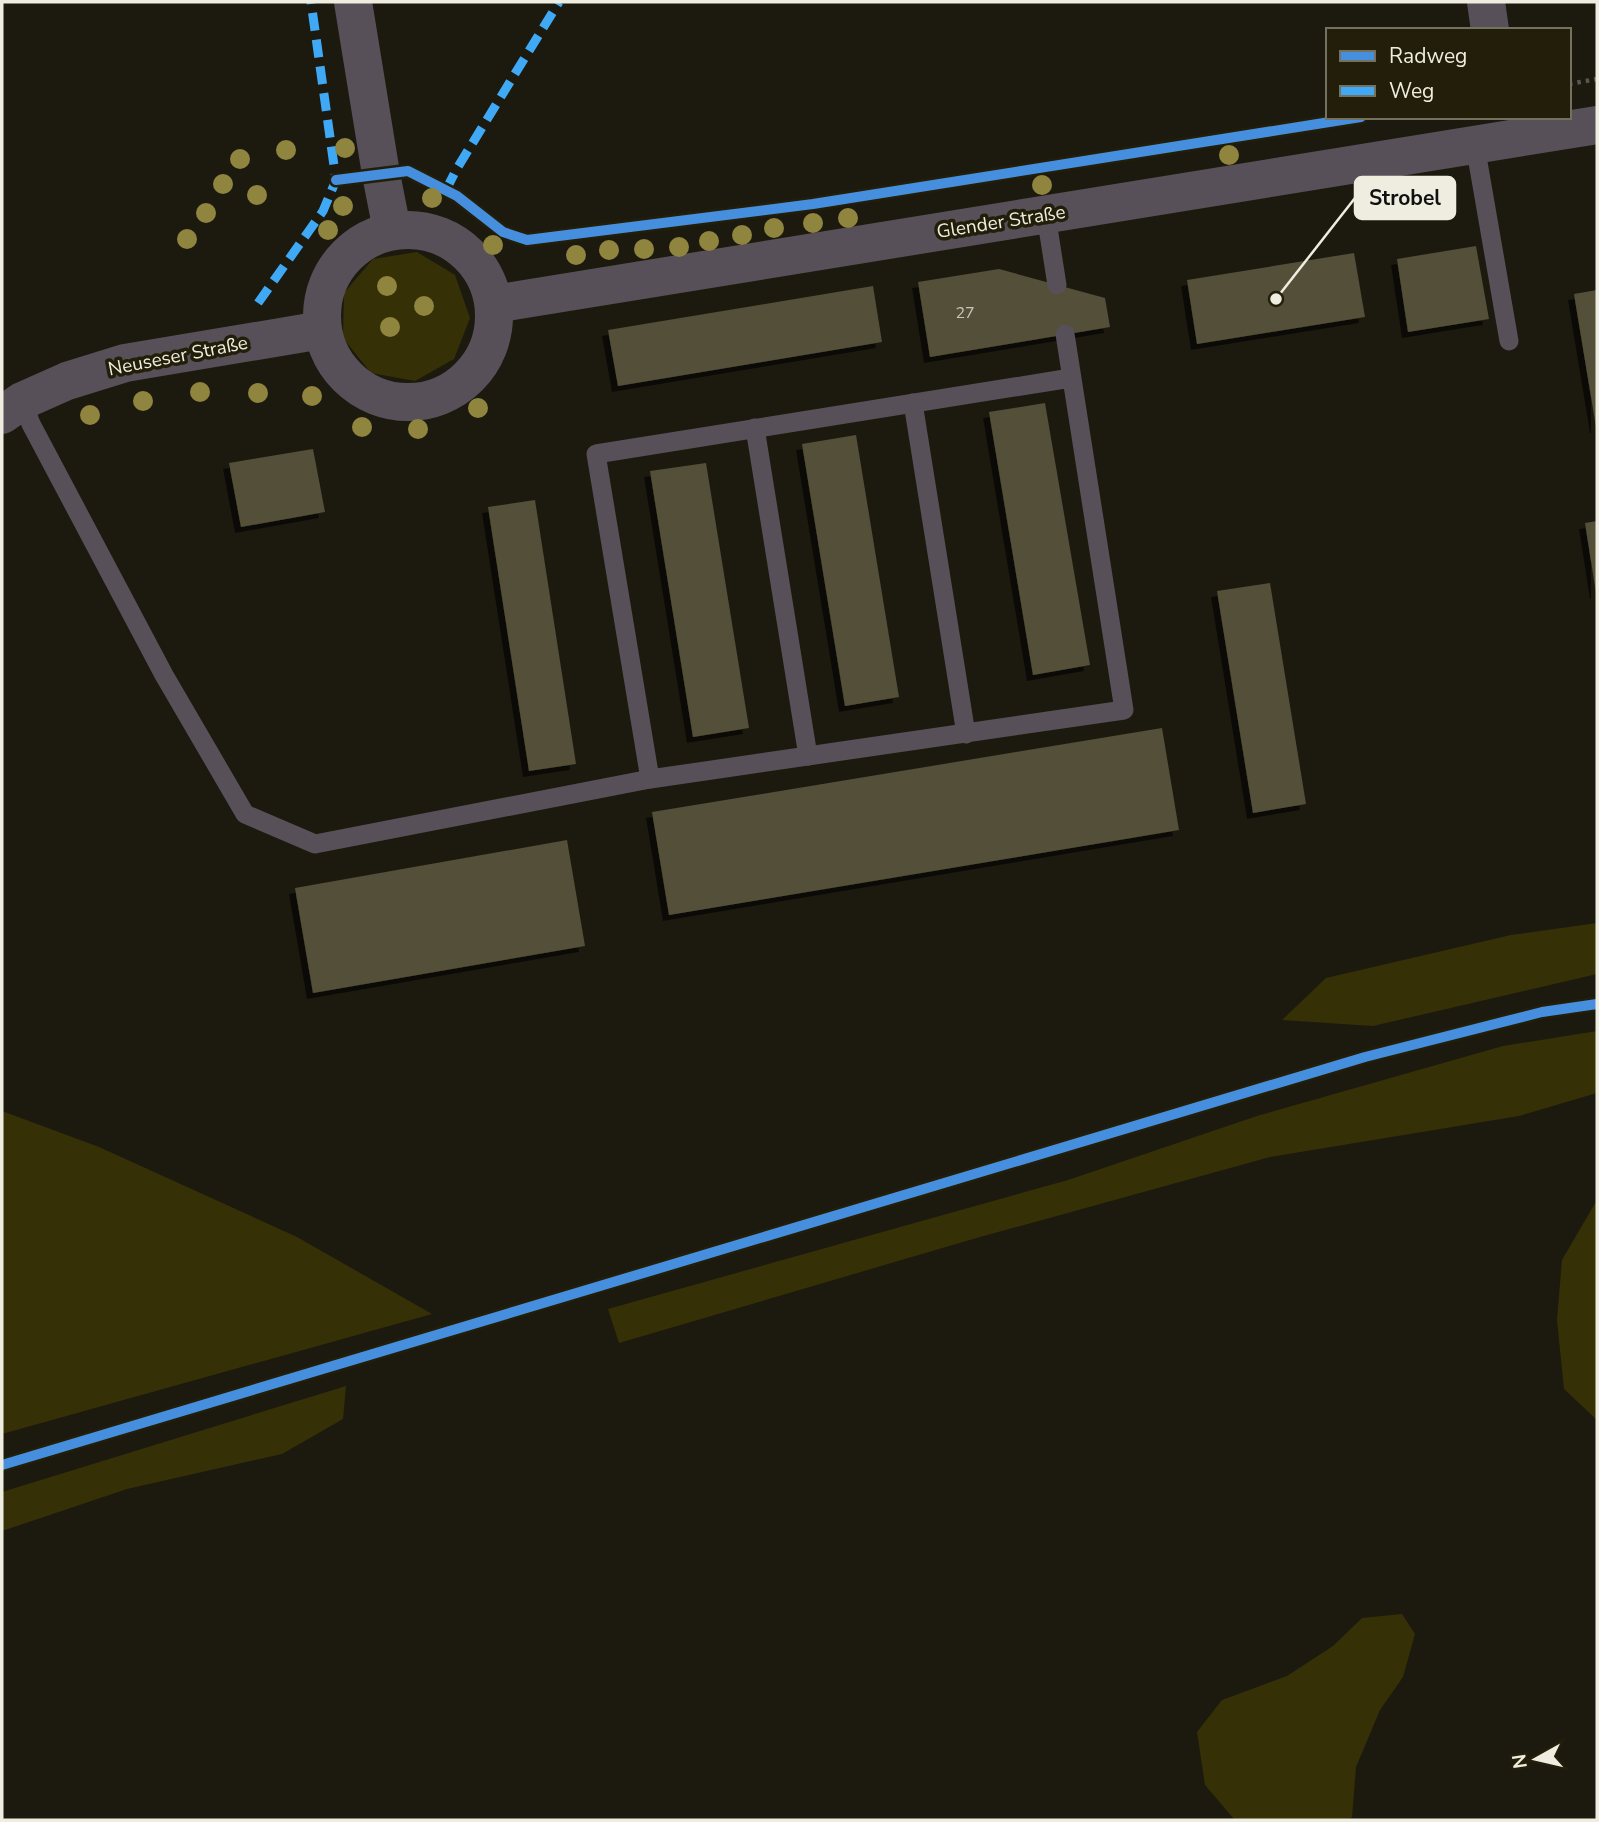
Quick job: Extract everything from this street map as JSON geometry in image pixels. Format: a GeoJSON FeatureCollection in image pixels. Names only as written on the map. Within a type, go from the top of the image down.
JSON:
{"type":"FeatureCollection","features":[{"type":"Feature","properties":{"kind":"street"},"geometry":{"type":"LineString","coordinates":[[353,2],[392,230]]}},
{"type":"Feature","properties":{"kind":"street"},"geometry":{"type":"LineString","coordinates":[[1486,2],[1490,28]]}},
{"type":"Feature","properties":{"kind":"street","name":"Glender Straße"},"geometry":{"type":"LineString","coordinates":[[494,304],[1046,215],[1496,134],[1597,125]]}},
{"type":"Feature","properties":{"kind":"street"},"geometry":{"type":"LineString","coordinates":[[392,230],[426,230],[454,242],[481,269],[494,304],[491,342],[471,376],[440,397],[401,403],[365,391],[337,366],[322,330],[326,286],[352,249],[392,230]]}},
{"type":"Feature","properties":{"kind":"street","name":"Neuseser Straße"},"geometry":{"type":"LineString","coordinates":[[12,408],[67,382],[125,363],[322,330]]}},
{"type":"Feature","properties":{"kind":"lane"},"geometry":{"type":"LineString","coordinates":[[1496,134],[1509,341]]}},
{"type":"Feature","properties":{"kind":"lane"},"geometry":{"type":"LineString","coordinates":[[1046,215],[1057,285]]}},
{"type":"Feature","properties":{"kind":"lane"},"geometry":{"type":"LineString","coordinates":[[12,408],[31,424],[164,675],[246,814],[315,844],[650,779],[1124,710],[1065,334]]}},
{"type":"Feature","properties":{"kind":"lane"},"geometry":{"type":"LineString","coordinates":[[650,779],[596,454],[1071,377]]}},
{"type":"Feature","properties":{"kind":"lane"},"geometry":{"type":"LineString","coordinates":[[913,403],[966,733]]}},
{"type":"Feature","properties":{"kind":"lane"},"geometry":{"type":"LineString","coordinates":[[755,429],[808,756]]}},
{"type":"Feature","properties":{"kind":"path"},"geometry":{"type":"LineString","coordinates":[[1571,83],[1597,79]]}},
{"type":"Feature","properties":{"kind":"path"},"geometry":{"type":"LineString","coordinates":[[381,174],[408,171],[457,196],[503,232],[527,240],[813,204],[1348,119]]}},
{"type":"Feature","properties":{"kind":"shaded area"},"geometry":{"type":"Polygon","coordinates":[[[417,252],[455,275],[470,318],[454,359],[415,381],[371,373],[343,338],[344,293],[373,259],[417,252]]]}},
{"type":"Feature","properties":{"kind":"shaded area"},"geometry":{"type":"Polygon","coordinates":[[[1597,923],[1597,974],[1373,1026],[1282,1020],[1326,978],[1511,935],[1597,923]]]}},
{"type":"Feature","properties":{"kind":"shaded area"},"geometry":{"type":"Polygon","coordinates":[[[1597,1031],[1597,1093],[1519,1116],[1270,1157],[973,1239],[619,1343],[608,1309],[1068,1180],[1257,1116],[1503,1046],[1597,1031]]]}},
{"type":"Feature","properties":{"kind":"shaded area"},"geometry":{"type":"Polygon","coordinates":[[[2,1111],[99,1147],[297,1237],[432,1314],[2,1434],[2,1111]]]}},
{"type":"Feature","properties":{"kind":"shaded area"},"geometry":{"type":"Polygon","coordinates":[[[1597,1200],[1597,1420],[1564,1389],[1557,1320],[1562,1260],[1597,1200]]]}},
{"type":"Feature","properties":{"kind":"shaded area"},"geometry":{"type":"Polygon","coordinates":[[[346,1386],[343,1419],[282,1454],[127,1489],[2,1531],[2,1492],[346,1386]]]}},
{"type":"Feature","properties":{"kind":"shaded area"},"geometry":{"type":"Polygon","coordinates":[[[1402,1614],[1415,1634],[1403,1677],[1380,1710],[1356,1767],[1352,1817],[1349,1820],[1234,1819],[1205,1785],[1197,1732],[1222,1700],[1287,1676],[1333,1646],[1362,1618],[1402,1614]]]}},
{"type":"Feature","properties":{"kind":"building"},"geometry":{"type":"Polygon","coordinates":[[[1476,246],[1489,319],[1408,332],[1397,259],[1476,246]]]}},
{"type":"Feature","properties":{"kind":"building"},"geometry":{"type":"Polygon","coordinates":[[[1354,253],[1365,317],[1197,344],[1187,280],[1354,253]]]}},
{"type":"Feature","properties":{"kind":"building"},"geometry":{"type":"Polygon","coordinates":[[[999,269],[1105,298],[1110,327],[930,357],[918,282],[999,269]]]}},
{"type":"Feature","properties":{"kind":"building"},"geometry":{"type":"Polygon","coordinates":[[[873,286],[882,342],[618,386],[608,330],[873,286]]]}},
{"type":"Feature","properties":{"kind":"building"},"geometry":{"type":"Polygon","coordinates":[[[1597,290],[1597,427],[1596,427],[1574,294],[1597,290]]]}},
{"type":"Feature","properties":{"kind":"building"},"geometry":{"type":"Polygon","coordinates":[[[1045,403],[1090,665],[1033,675],[989,412],[1045,403]]]}},
{"type":"Feature","properties":{"kind":"building"},"geometry":{"type":"Polygon","coordinates":[[[856,435],[899,697],[845,706],[802,444],[856,435]]]}},
{"type":"Feature","properties":{"kind":"building"},"geometry":{"type":"Polygon","coordinates":[[[313,449],[325,512],[241,527],[229,463],[313,449]]]}},
{"type":"Feature","properties":{"kind":"building"},"geometry":{"type":"Polygon","coordinates":[[[706,463],[749,728],[693,737],[650,471],[706,463]]]}},
{"type":"Feature","properties":{"kind":"building"},"geometry":{"type":"Polygon","coordinates":[[[535,500],[576,764],[529,771],[488,507],[535,500]]]}},
{"type":"Feature","properties":{"kind":"building"},"geometry":{"type":"Polygon","coordinates":[[[1597,521],[1597,593],[1596,593],[1585,523],[1597,521]]]}},
{"type":"Feature","properties":{"kind":"building"},"geometry":{"type":"Polygon","coordinates":[[[1270,583],[1306,804],[1253,813],[1217,591],[1270,583]]]}},
{"type":"Feature","properties":{"kind":"building"},"geometry":{"type":"Polygon","coordinates":[[[1162,728],[1179,830],[669,915],[652,812],[1162,728]]]}},
{"type":"Feature","properties":{"kind":"building"},"geometry":{"type":"Polygon","coordinates":[[[567,840],[585,946],[313,993],[295,888],[567,840]]]}},
{"type":"Feature","properties":{"kind":"marked path"},"geometry":{"type":"LineString","coordinates":[[258,303],[323,211],[336,180],[311,2]]}},
{"type":"Feature","properties":{"kind":"marked path"},"geometry":{"type":"LineString","coordinates":[[446,190],[559,2]]}},
{"type":"Feature","properties":{"kind":"cycle path"},"geometry":{"type":"LineString","coordinates":[[336,180],[408,171],[457,196],[503,232],[527,240],[813,204],[1348,119]]}},
{"type":"Feature","properties":{"kind":"cycle path"},"geometry":{"type":"LineString","coordinates":[[2,1465],[1365,1057],[1542,1012],[1597,1004]]}},
{"type":"Feature","properties":{"kind":"place","name":"Strobel"},"geometry":{"type":"Point","coordinates":[1276,299]}}]}
